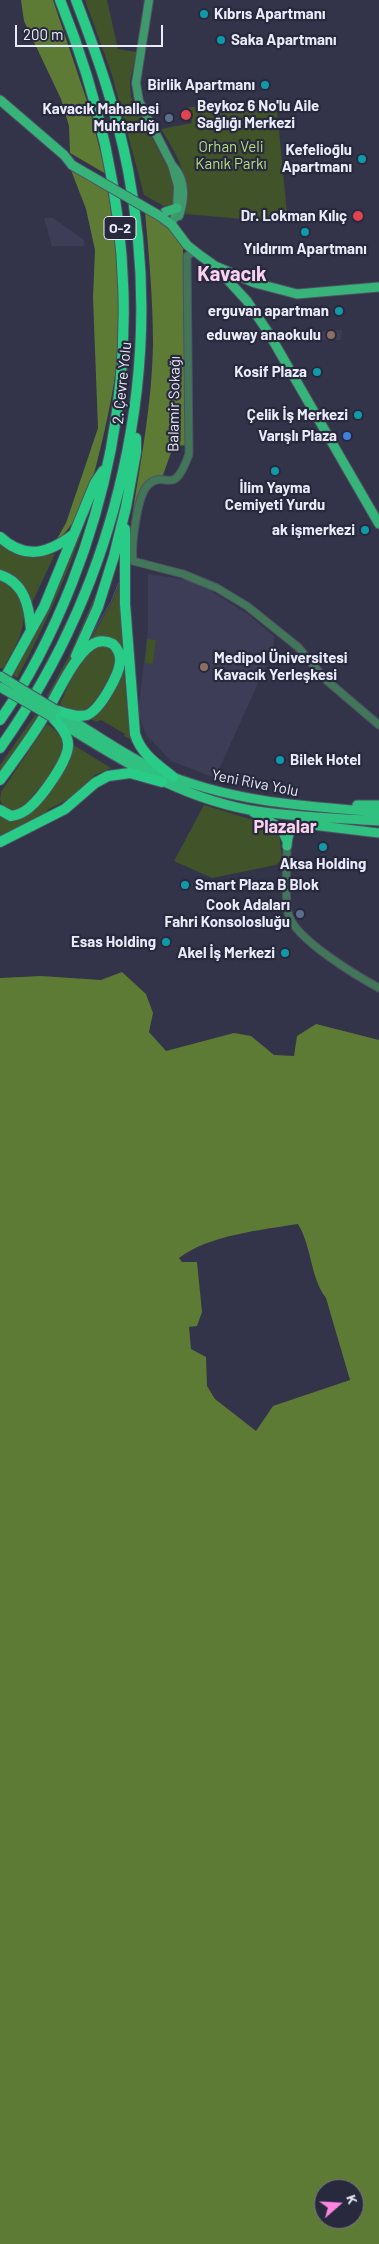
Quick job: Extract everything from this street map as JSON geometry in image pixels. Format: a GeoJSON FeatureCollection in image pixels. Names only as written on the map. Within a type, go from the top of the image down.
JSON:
{"type":"FeatureCollection","features":[{"type":"Feature","properties":{"kind":"highway","name":"2. Çevre Yolu"},"geometry":{"type":"LineString","coordinates":[[0,720],[35,663],[63,603],[90,532],[102,491],[121,382],[124,297],[120,232],[111,167],[102,130],[60,0]]}},
{"type":"Feature","properties":{"kind":"highway","name":"2. Çevre Yolu"},"geometry":{"type":"LineString","coordinates":[[0,748],[26,712],[46,679],[78,611],[91,578],[113,516],[121,484],[129,450],[138,389],[142,333],[140,265],[134,206],[128,170],[112,106],[76,0]]}},
{"type":"Feature","properties":{"kind":"highway"},"geometry":{"type":"LineString","coordinates":[[69,673],[98,607],[114,556],[126,507],[136,452],[138,389]]}},
{"type":"Feature","properties":{"kind":"highway"},"geometry":{"type":"LineString","coordinates":[[0,780],[41,722],[69,673],[86,649],[95,643],[107,641],[118,649],[120,655],[118,668],[98,707],[88,714],[81,716],[54,714],[0,686],[44,607],[95,483],[107,463]]}},
{"type":"Feature","properties":{"kind":"highway"},"geometry":{"type":"LineString","coordinates":[[126,507],[124,578],[134,728],[142,751],[173,777]]}},
{"type":"Feature","properties":{"kind":"highway"},"geometry":{"type":"LineString","coordinates":[[0,537],[12,546],[32,552],[54,548],[74,534]]}},
{"type":"Feature","properties":{"kind":"highway"},"geometry":{"type":"LineString","coordinates":[[0,575],[11,580],[22,593],[29,610],[31,629]]}},
{"type":"Feature","properties":{"kind":"highway"},"geometry":{"type":"LineString","coordinates":[[0,676],[54,714],[68,744],[68,753],[63,764],[36,800],[23,812],[11,816],[0,810]]}},
{"type":"Feature","properties":{"kind":"highway","name":"Yeni Riva Yolu"},"geometry":{"type":"LineString","coordinates":[[54,714],[149,766],[173,777],[219,793],[280,804],[379,812]]}},
{"type":"Feature","properties":{"kind":"highway","name":"Yeni Riva Yolu"},"geometry":{"type":"LineString","coordinates":[[54,714],[76,733],[125,763],[162,782],[250,810]]}},
{"type":"Feature","properties":{"kind":"highway"},"geometry":{"type":"LineString","coordinates":[[0,842],[64,809],[95,783],[108,776],[130,773],[162,782]]}},
{"type":"Feature","properties":{"kind":"highway"},"geometry":{"type":"LineString","coordinates":[[280,804],[379,805]]}},
{"type":"Feature","properties":{"kind":"highway"},"geometry":{"type":"LineString","coordinates":[[250,810],[379,821]]}},
{"type":"Feature","properties":{"kind":"highway"},"geometry":{"type":"LineString","coordinates":[[250,810],[281,828],[286,838],[287,846]]}},
{"type":"Feature","properties":{"kind":"highway"},"geometry":{"type":"LineString","coordinates":[[322,817],[352,825],[379,827]]}},
{"type":"Feature","properties":{"kind":"highway"},"geometry":{"type":"LineString","coordinates":[[287,846],[290,831],[296,825],[304,824],[379,833]]}},
{"type":"Feature","properties":{"kind":"main road"},"geometry":{"type":"LineString","coordinates":[[149,0],[136,83],[139,101],[172,164],[178,186],[176,218],[195,252],[215,266],[256,283],[297,294],[379,288]]}},
{"type":"Feature","properties":{"kind":"main road"},"geometry":{"type":"LineString","coordinates":[[0,100],[74,162],[176,218]]}},
{"type":"Feature","properties":{"kind":"main road"},"geometry":{"type":"LineString","coordinates":[[162,212],[176,218]]}},
{"type":"Feature","properties":{"kind":"main road"},"geometry":{"type":"LineString","coordinates":[[215,266],[247,301],[268,332],[379,524]]}},
{"type":"Feature","properties":{"kind":"main road"},"geometry":{"type":"LineString","coordinates":[[247,301],[244,293],[247,288],[256,283]]}},
{"type":"Feature","properties":{"kind":"street","name":"Balamir Sokağı"},"geometry":{"type":"LineString","coordinates":[[195,252],[187,256],[189,454],[178,479],[156,481],[148,485],[141,496],[133,561],[183,574],[216,588],[247,606],[298,647],[325,679],[379,726]]}},
{"type":"Feature","properties":{"kind":"street"},"geometry":{"type":"LineString","coordinates":[[287,846],[288,906],[291,922],[323,952],[379,988]]}},
{"type":"Feature","properties":{"kind":"shaded area"},"geometry":{"type":"Polygon","coordinates":[[[44,218],[53,218],[84,240],[84,246],[52,246],[44,218]]]}},
{"type":"Feature","properties":{"kind":"shaded area","name":"eduway anaokulu"},"geometry":{"type":"Polygon","coordinates":[[[342,330],[341,340],[321,340],[321,331],[342,330]]]}},
{"type":"Feature","properties":{"kind":"shaded area","name":"Medipol Üniversitesi Kavacık Yerleşkesi"},"geometry":{"type":"Polygon","coordinates":[[[148,574],[188,580],[203,586],[249,615],[274,636],[274,648],[215,778],[171,761],[146,735],[138,711],[148,632],[148,574]]]}},
{"type":"Feature","properties":{"kind":"green space"},"geometry":{"type":"Polygon","coordinates":[[[21,0],[53,0],[89,107],[106,174],[70,153],[69,126],[61,99],[24,21],[21,0]]]}},
{"type":"Feature","properties":{"kind":"green space"},"geometry":{"type":"Polygon","coordinates":[[[85,0],[107,0],[118,49],[137,52],[130,81],[131,97],[172,176],[175,191],[172,206],[165,207],[144,195],[112,75],[85,0]]]}},
{"type":"Feature","properties":{"kind":"green space","name":"Orhan Veli Kanık Parkı"},"geometry":{"type":"Polygon","coordinates":[[[276,100],[288,223],[185,214],[185,179],[178,160],[161,129],[192,123],[189,107],[276,100]]]}},
{"type":"Feature","properties":{"kind":"green space"},"geometry":{"type":"Polygon","coordinates":[[[69,165],[108,191],[118,267],[120,330],[111,399],[93,477],[79,513],[64,534],[54,544],[66,523],[98,428],[93,298],[95,250],[86,209],[69,165]]]}},
{"type":"Feature","properties":{"kind":"green space"},"geometry":{"type":"Polygon","coordinates":[[[145,212],[169,225],[183,247],[186,445],[173,447],[163,475],[150,482],[142,491],[132,516],[146,431],[153,345],[145,212]]]}},
{"type":"Feature","properties":{"kind":"green space"},"geometry":{"type":"Polygon","coordinates":[[[88,514],[56,598],[17,678],[13,675],[41,620],[88,514]]]}},
{"type":"Feature","properties":{"kind":"green space"},"geometry":{"type":"Polygon","coordinates":[[[0,543],[25,557],[35,558],[55,554],[32,603],[27,592],[16,579],[0,571],[0,543]]]}},
{"type":"Feature","properties":{"kind":"green space"},"geometry":{"type":"Polygon","coordinates":[[[107,568],[91,618],[51,698],[47,696],[70,654],[107,568]]]}},
{"type":"Feature","properties":{"kind":"green space"},"geometry":{"type":"Polygon","coordinates":[[[0,579],[18,593],[24,619],[20,636],[3,669],[0,668],[0,579]]]}},
{"type":"Feature","properties":{"kind":"green space"},"geometry":{"type":"Polygon","coordinates":[[[119,584],[123,649],[116,641],[108,637],[104,636],[90,640],[112,602],[119,584]]]}},
{"type":"Feature","properties":{"kind":"green space"},"geometry":{"type":"Polygon","coordinates":[[[147,639],[156,640],[153,664],[145,663],[147,639]]]}},
{"type":"Feature","properties":{"kind":"green space"},"geometry":{"type":"Polygon","coordinates":[[[101,645],[109,646],[115,654],[115,663],[110,676],[96,699],[87,709],[75,712],[68,709],[60,704],[72,679],[81,663],[93,650],[101,645]]]}},
{"type":"Feature","properties":{"kind":"green space"},"geometry":{"type":"Polygon","coordinates":[[[124,668],[131,740],[124,736],[125,734],[101,720],[96,722],[91,719],[100,711],[124,668]]]}},
{"type":"Feature","properties":{"kind":"green space"},"geometry":{"type":"Polygon","coordinates":[[[35,715],[40,717],[0,772],[0,765],[35,715]]]}},
{"type":"Feature","properties":{"kind":"green space"},"geometry":{"type":"Polygon","coordinates":[[[47,724],[57,732],[63,744],[61,759],[43,785],[28,802],[15,811],[5,809],[0,800],[1,792],[47,724]]]}},
{"type":"Feature","properties":{"kind":"green space"},"geometry":{"type":"Polygon","coordinates":[[[72,744],[111,768],[95,775],[69,799],[10,831],[11,834],[0,839],[0,815],[14,820],[23,818],[38,806],[61,773],[72,744]]]}},
{"type":"Feature","properties":{"kind":"green space"},"geometry":{"type":"Polygon","coordinates":[[[204,805],[270,825],[279,833],[282,859],[276,865],[212,878],[174,861],[204,805]]]}},
{"type":"Feature","properties":{"kind":"green space"},"geometry":{"type":"Polygon","coordinates":[[[122,972],[146,994],[153,1013],[149,1032],[166,1051],[234,1033],[251,1036],[274,1055],[294,1056],[297,1036],[316,1024],[379,1040],[379,2244],[0,2244],[0,978],[41,976],[101,980],[122,972]],[[298,1224],[252,1231],[205,1244],[179,1258],[182,1262],[197,1262],[202,1312],[197,1326],[189,1327],[191,1349],[206,1357],[207,1386],[215,1399],[256,1431],[273,1406],[350,1380],[326,1298],[317,1281],[303,1233],[298,1224]]]}},
{"type":"Feature","properties":{"kind":"waterway"},"geometry":{"type":"LineString","coordinates":[[88,641],[120,583]]}},
{"type":"Feature","properties":{"kind":"waterway"},"geometry":{"type":"LineString","coordinates":[[131,737],[132,743]]}},
{"type":"Feature","properties":{"kind":"place","name":"Kıbrıs Apartmanı"},"geometry":{"type":"Point","coordinates":[204,14]}},
{"type":"Feature","properties":{"kind":"place","name":"Saka Apartmanı"},"geometry":{"type":"Point","coordinates":[221,40]}},
{"type":"Feature","properties":{"kind":"place","name":"Birlik Apartmanı"},"geometry":{"type":"Point","coordinates":[265,85]}},
{"type":"Feature","properties":{"kind":"place","name":"Beykoz 6 No'lu Aile Saḡlıḡı Merkezi"},"geometry":{"type":"Point","coordinates":[186,115]}},
{"type":"Feature","properties":{"kind":"place","name":"Kavacık Mahallesi Muhtarlığı"},"geometry":{"type":"Point","coordinates":[169,118]}},
{"type":"Feature","properties":{"kind":"place","name":"Kefelioḡlu Apartmanı"},"geometry":{"type":"Point","coordinates":[362,159]}},
{"type":"Feature","properties":{"kind":"place","name":"Dr. Lokman Kılıç"},"geometry":{"type":"Point","coordinates":[358,216]}},
{"type":"Feature","properties":{"kind":"place","name":"Yıldırım Apartmanı"},"geometry":{"type":"Point","coordinates":[305,232]}},
{"type":"Feature","properties":{"kind":"place","name":"erguvan apartman"},"geometry":{"type":"Point","coordinates":[339,311]}},
{"type":"Feature","properties":{"kind":"place","name":"eduway anaokulu"},"geometry":{"type":"Point","coordinates":[331,335]}},
{"type":"Feature","properties":{"kind":"place","name":"Kosif Plaza"},"geometry":{"type":"Point","coordinates":[317,372]}},
{"type":"Feature","properties":{"kind":"place","name":"Çelik İş Merkezi"},"geometry":{"type":"Point","coordinates":[358,415]}},
{"type":"Feature","properties":{"kind":"place","name":"Varışlı Plaza"},"geometry":{"type":"Point","coordinates":[347,436]}},
{"type":"Feature","properties":{"kind":"place","name":"İlim Yayma Cemiyeti Yurdu"},"geometry":{"type":"Point","coordinates":[275,471]}},
{"type":"Feature","properties":{"kind":"place","name":"ak işmerkezi"},"geometry":{"type":"Point","coordinates":[365,530]}},
{"type":"Feature","properties":{"kind":"place","name":"Medipol Üniversitesi Kavacık Yerleşkesi"},"geometry":{"type":"Point","coordinates":[204,667]}},
{"type":"Feature","properties":{"kind":"place","name":"Bilek Hotel"},"geometry":{"type":"Point","coordinates":[280,760]}},
{"type":"Feature","properties":{"kind":"place","name":"Aksa Holding"},"geometry":{"type":"Point","coordinates":[323,847]}},
{"type":"Feature","properties":{"kind":"place","name":"Smart Plaza B Blok"},"geometry":{"type":"Point","coordinates":[185,885]}},
{"type":"Feature","properties":{"kind":"place","name":"Cook Adaları Fahri Konsolosluğu"},"geometry":{"type":"Point","coordinates":[300,914]}},
{"type":"Feature","properties":{"kind":"place","name":"Esas Holding"},"geometry":{"type":"Point","coordinates":[166,942]}},
{"type":"Feature","properties":{"kind":"place","name":"Akel İş Merkezi"},"geometry":{"type":"Point","coordinates":[285,953]}},
{"type":"Feature","properties":{"kind":"district","name":"Kavacık"},"geometry":{"type":"Point","coordinates":[232,274]}},
{"type":"Feature","properties":{"kind":"district","name":"Plazalar"},"geometry":{"type":"Point","coordinates":[285,827]}}]}
